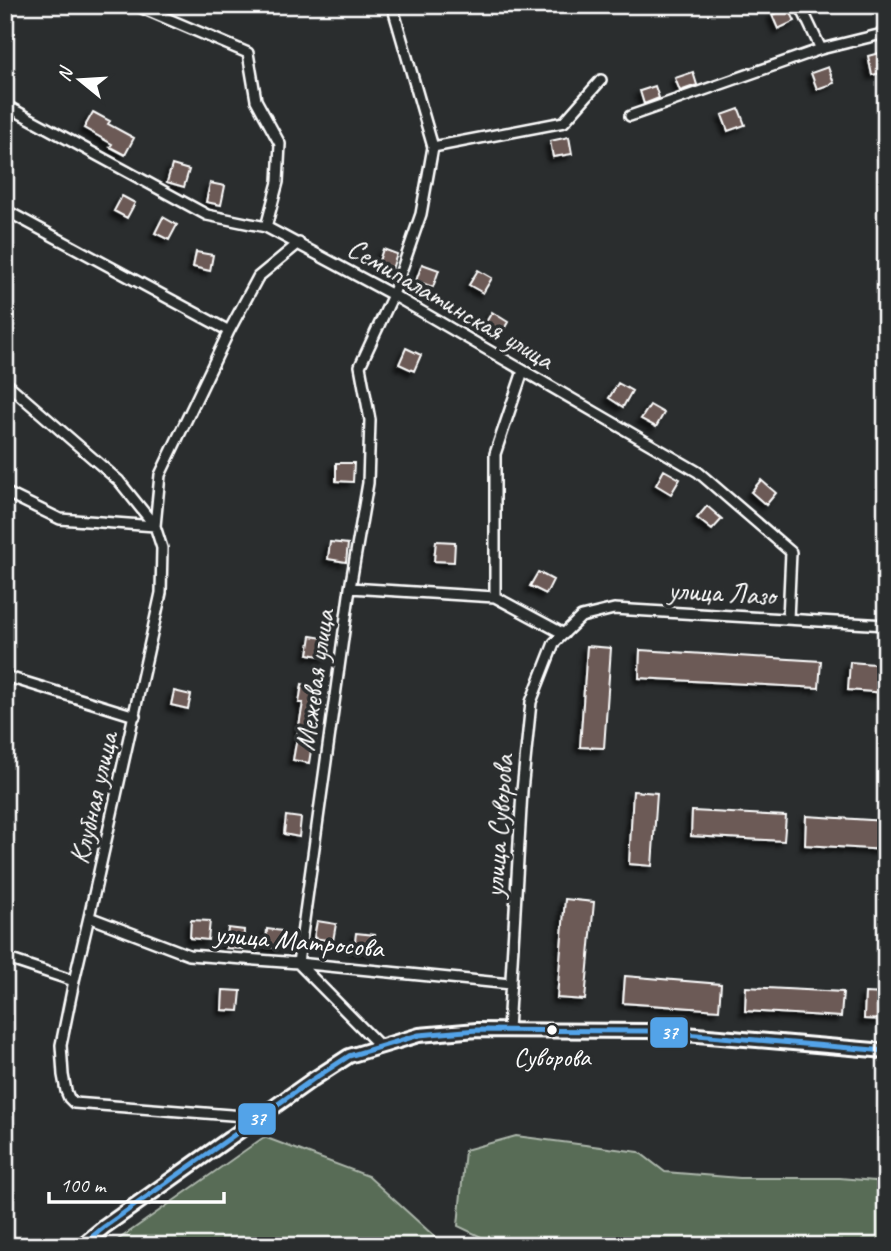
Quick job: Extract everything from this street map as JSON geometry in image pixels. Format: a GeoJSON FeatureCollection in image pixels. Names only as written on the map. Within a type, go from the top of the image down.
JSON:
{"type":"FeatureCollection","features":[{"type":"Feature","properties":{"kind":"main road"},"geometry":{"type":"LineString","coordinates":[[81,1246],[258,1117],[349,1056],[419,1035],[477,1030],[650,1031],[886,1051]]}},
{"type":"Feature","properties":{"kind":"street"},"geometry":{"type":"LineString","coordinates":[[135,5],[248,53],[256,100],[280,144],[278,182],[267,227]]}},
{"type":"Feature","properties":{"kind":"street"},"geometry":{"type":"LineString","coordinates":[[393,5],[433,147],[421,214],[393,295]]}},
{"type":"Feature","properties":{"kind":"street"},"geometry":{"type":"LineString","coordinates":[[800,5],[821,49]]}},
{"type":"Feature","properties":{"kind":"street"},"geometry":{"type":"LineString","coordinates":[[630,116],[821,49],[886,33]]}},
{"type":"Feature","properties":{"kind":"street"},"geometry":{"type":"LineString","coordinates":[[433,147],[564,122],[601,79]]}},
{"type":"Feature","properties":{"kind":"street","name":"Семипалатинская улица"},"geometry":{"type":"LineString","coordinates":[[5,105],[207,215],[267,227],[299,243],[698,472],[791,552],[788,619]]}},
{"type":"Feature","properties":{"kind":"street"},"geometry":{"type":"LineString","coordinates":[[5,210],[229,331]]}},
{"type":"Feature","properties":{"kind":"street","name":"Клубная улица"},"geometry":{"type":"LineString","coordinates":[[258,1117],[74,1103],[66,1091],[61,1045],[161,593],[162,548],[155,526],[160,475],[258,276],[299,243]]}},
{"type":"Feature","properties":{"kind":"street","name":"Межевая улица"},"geometry":{"type":"LineString","coordinates":[[298,963],[350,588],[368,483],[370,420],[360,366],[393,295]]}},
{"type":"Feature","properties":{"kind":"street"},"geometry":{"type":"LineString","coordinates":[[495,597],[495,454],[523,371]]}},
{"type":"Feature","properties":{"kind":"street"},"geometry":{"type":"LineString","coordinates":[[5,382],[119,481],[155,526]]}},
{"type":"Feature","properties":{"kind":"street"},"geometry":{"type":"LineString","coordinates":[[5,492],[60,519],[155,526]]}},
{"type":"Feature","properties":{"kind":"street"},"geometry":{"type":"LineString","coordinates":[[350,588],[495,597],[564,634]]}},
{"type":"Feature","properties":{"kind":"street","name":"улица Лазо"},"geometry":{"type":"LineString","coordinates":[[564,634],[581,617],[614,609],[886,625]]}},
{"type":"Feature","properties":{"kind":"street","name":"улица Суворова"},"geometry":{"type":"LineString","coordinates":[[508,1030],[522,791],[531,702],[554,643],[564,634]]}},
{"type":"Feature","properties":{"kind":"street"},"geometry":{"type":"LineString","coordinates":[[5,676],[135,716]]}},
{"type":"Feature","properties":{"kind":"street","name":"улица Матросова"},"geometry":{"type":"LineString","coordinates":[[89,917],[189,955],[511,984]]}},
{"type":"Feature","properties":{"kind":"street"},"geometry":{"type":"LineString","coordinates":[[5,958],[74,981]]}},
{"type":"Feature","properties":{"kind":"street"},"geometry":{"type":"LineString","coordinates":[[298,963],[380,1046]]}},
{"type":"Feature","properties":{"kind":"green space"},"geometry":{"type":"Polygon","coordinates":[[[516,1136],[639,1152],[665,1172],[740,1178],[840,1178],[886,1182],[886,1246],[500,1246],[458,1226],[465,1150],[516,1136]]]}},
{"type":"Feature","properties":{"kind":"green space"},"geometry":{"type":"Polygon","coordinates":[[[264,1137],[368,1176],[445,1246],[113,1246],[112,1244],[264,1137]]]}},
{"type":"Feature","properties":{"kind":"building"},"geometry":{"type":"Polygon","coordinates":[[[788,7],[795,21],[778,29],[772,15],[788,7]]]}},
{"type":"Feature","properties":{"kind":"building"},"geometry":{"type":"Polygon","coordinates":[[[886,51],[886,72],[872,75],[868,56],[886,51]]]}},
{"type":"Feature","properties":{"kind":"building"},"geometry":{"type":"Polygon","coordinates":[[[828,67],[834,83],[817,89],[811,73],[828,67]]]}},
{"type":"Feature","properties":{"kind":"building"},"geometry":{"type":"Polygon","coordinates":[[[693,72],[697,85],[680,91],[675,78],[693,72]]]}},
{"type":"Feature","properties":{"kind":"building"},"geometry":{"type":"Polygon","coordinates":[[[655,86],[659,98],[644,104],[640,91],[655,86]]]}},
{"type":"Feature","properties":{"kind":"building"},"geometry":{"type":"Polygon","coordinates":[[[739,109],[745,125],[728,131],[722,115],[739,109]]]}},
{"type":"Feature","properties":{"kind":"building"},"geometry":{"type":"Polygon","coordinates":[[[93,112],[110,121],[108,124],[134,138],[125,155],[84,128],[93,112]]]}},
{"type":"Feature","properties":{"kind":"building"},"geometry":{"type":"Polygon","coordinates":[[[569,137],[572,154],[553,157],[550,141],[569,137]]]}},
{"type":"Feature","properties":{"kind":"building"},"geometry":{"type":"Polygon","coordinates":[[[172,165],[189,170],[184,187],[167,182],[172,165]]]}},
{"type":"Feature","properties":{"kind":"building"},"geometry":{"type":"Polygon","coordinates":[[[210,183],[225,186],[221,205],[206,202],[210,183]]]}},
{"type":"Feature","properties":{"kind":"building"},"geometry":{"type":"Polygon","coordinates":[[[122,196],[135,203],[127,218],[114,211],[122,196]]]}},
{"type":"Feature","properties":{"kind":"building"},"geometry":{"type":"Polygon","coordinates":[[[163,217],[177,225],[169,240],[155,233],[163,217]]]}},
{"type":"Feature","properties":{"kind":"building"},"geometry":{"type":"Polygon","coordinates":[[[383,249],[397,254],[391,272],[377,267],[383,249]]]}},
{"type":"Feature","properties":{"kind":"building"},"geometry":{"type":"Polygon","coordinates":[[[196,252],[213,255],[210,271],[193,267],[196,252]]]}},
{"type":"Feature","properties":{"kind":"building"},"geometry":{"type":"Polygon","coordinates":[[[422,264],[439,270],[433,287],[416,281],[422,264]]]}},
{"type":"Feature","properties":{"kind":"building"},"geometry":{"type":"Polygon","coordinates":[[[478,270],[492,278],[483,293],[469,285],[478,270]]]}},
{"type":"Feature","properties":{"kind":"building"},"geometry":{"type":"Polygon","coordinates":[[[492,312],[508,322],[499,338],[482,329],[492,312]]]}},
{"type":"Feature","properties":{"kind":"building"},"geometry":{"type":"Polygon","coordinates":[[[406,348],[421,355],[414,371],[399,364],[406,348]]]}},
{"type":"Feature","properties":{"kind":"building"},"geometry":{"type":"Polygon","coordinates":[[[618,383],[632,391],[623,407],[609,398],[618,383]]]}},
{"type":"Feature","properties":{"kind":"building"},"geometry":{"type":"Polygon","coordinates":[[[650,405],[664,413],[656,427],[641,419],[650,405]]]}},
{"type":"Feature","properties":{"kind":"building"},"geometry":{"type":"Polygon","coordinates":[[[336,463],[354,463],[353,482],[336,481],[336,463]]]}},
{"type":"Feature","properties":{"kind":"building"},"geometry":{"type":"Polygon","coordinates":[[[664,470],[680,479],[671,494],[656,485],[664,470]]]}},
{"type":"Feature","properties":{"kind":"building"},"geometry":{"type":"Polygon","coordinates":[[[761,480],[776,493],[766,505],[751,492],[761,480]]]}},
{"type":"Feature","properties":{"kind":"building"},"geometry":{"type":"Polygon","coordinates":[[[707,506],[722,519],[712,530],[697,518],[707,506]]]}},
{"type":"Feature","properties":{"kind":"building"},"geometry":{"type":"Polygon","coordinates":[[[436,541],[455,542],[454,562],[434,561],[436,541]]]}},
{"type":"Feature","properties":{"kind":"building"},"geometry":{"type":"Polygon","coordinates":[[[330,542],[348,544],[346,562],[328,559],[330,542]]]}},
{"type":"Feature","properties":{"kind":"building"},"geometry":{"type":"Polygon","coordinates":[[[538,572],[553,580],[546,594],[530,586],[538,572]]]}},
{"type":"Feature","properties":{"kind":"building"},"geometry":{"type":"Polygon","coordinates":[[[311,636],[329,639],[327,657],[308,654],[311,636]]]}},
{"type":"Feature","properties":{"kind":"building"},"geometry":{"type":"Polygon","coordinates":[[[587,646],[611,648],[604,748],[580,747],[587,646]]]}},
{"type":"Feature","properties":{"kind":"building"},"geometry":{"type":"Polygon","coordinates":[[[640,650],[821,661],[819,688],[639,678],[640,650]]]}},
{"type":"Feature","properties":{"kind":"building"},"geometry":{"type":"Polygon","coordinates":[[[850,662],[886,665],[886,693],[848,690],[850,662]]]}},
{"type":"Feature","properties":{"kind":"building"},"geometry":{"type":"Polygon","coordinates":[[[302,684],[320,687],[315,718],[319,719],[309,763],[293,760],[303,703],[299,703],[302,684]]]}},
{"type":"Feature","properties":{"kind":"building"},"geometry":{"type":"Polygon","coordinates":[[[174,691],[191,695],[188,709],[171,705],[174,691]]]}},
{"type":"Feature","properties":{"kind":"building"},"geometry":{"type":"Polygon","coordinates":[[[633,791],[657,793],[652,866],[629,864],[633,791]]]}},
{"type":"Feature","properties":{"kind":"building"},"geometry":{"type":"Polygon","coordinates":[[[692,811],[786,816],[784,841],[691,836],[692,811]]]}},
{"type":"Feature","properties":{"kind":"building"},"geometry":{"type":"Polygon","coordinates":[[[286,816],[301,818],[299,837],[284,834],[286,816]]]}},
{"type":"Feature","properties":{"kind":"building"},"geometry":{"type":"Polygon","coordinates":[[[806,816],[886,821],[886,850],[805,845],[806,816]]]}},
{"type":"Feature","properties":{"kind":"building"},"geometry":{"type":"Polygon","coordinates":[[[565,899],[594,902],[585,1000],[557,998],[565,899]]]}},
{"type":"Feature","properties":{"kind":"building"},"geometry":{"type":"Polygon","coordinates":[[[191,920],[210,921],[208,940],[190,938],[191,920]]]}},
{"type":"Feature","properties":{"kind":"building"},"geometry":{"type":"Polygon","coordinates":[[[317,921],[336,924],[333,941],[314,938],[317,921]]]}},
{"type":"Feature","properties":{"kind":"building"},"geometry":{"type":"Polygon","coordinates":[[[228,928],[244,930],[243,949],[226,948],[228,928]]]}},
{"type":"Feature","properties":{"kind":"building"},"geometry":{"type":"Polygon","coordinates":[[[267,929],[283,931],[281,948],[266,947],[267,929]]]}},
{"type":"Feature","properties":{"kind":"building"},"geometry":{"type":"Polygon","coordinates":[[[356,933],[375,935],[373,952],[354,950],[356,933]]]}},
{"type":"Feature","properties":{"kind":"building"},"geometry":{"type":"Polygon","coordinates":[[[625,976],[721,984],[719,1010],[623,1003],[625,976]]]}},
{"type":"Feature","properties":{"kind":"building"},"geometry":{"type":"Polygon","coordinates":[[[746,987],[843,992],[841,1017],[745,1011],[746,987]]]}},
{"type":"Feature","properties":{"kind":"building"},"geometry":{"type":"Polygon","coordinates":[[[223,990],[241,991],[239,1011],[222,1010],[223,990]]]}},
{"type":"Feature","properties":{"kind":"building"},"geometry":{"type":"Polygon","coordinates":[[[865,993],[886,994],[886,1020],[864,1019],[865,993]]]}},
{"type":"Feature","properties":{"kind":"transit line","name":"37"},"geometry":{"type":"LineString","coordinates":[[81,1246],[104,1227],[349,1056],[419,1035],[477,1030],[650,1031],[886,1051]]}},
{"type":"Feature","properties":{"kind":"place","name":"Суворова"},"geometry":{"type":"Point","coordinates":[552,1030]}}]}
